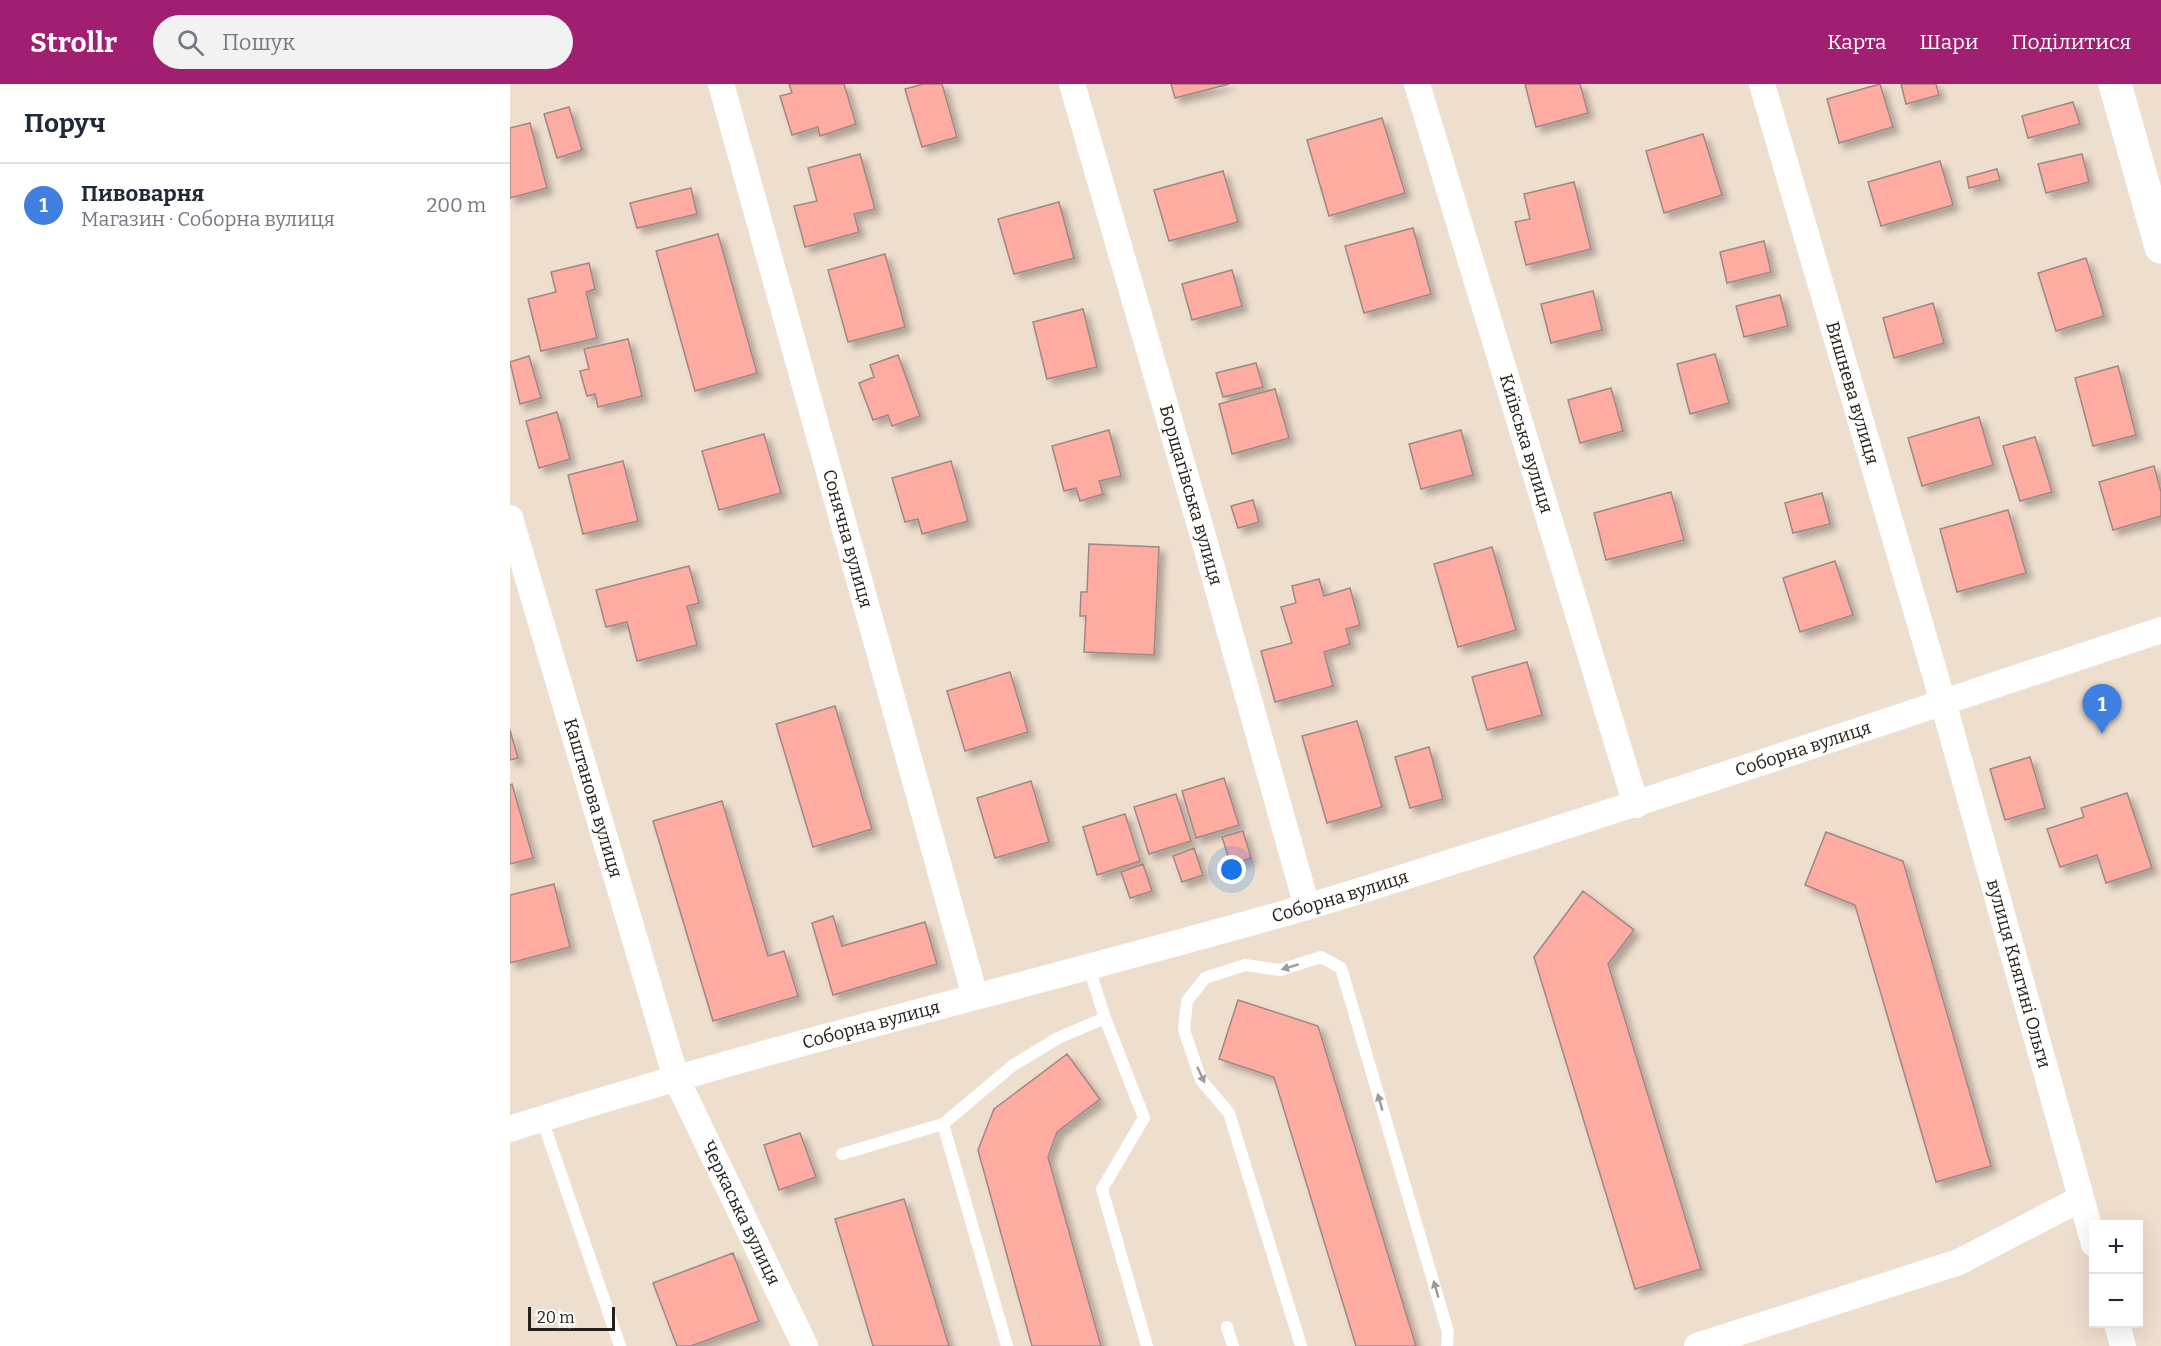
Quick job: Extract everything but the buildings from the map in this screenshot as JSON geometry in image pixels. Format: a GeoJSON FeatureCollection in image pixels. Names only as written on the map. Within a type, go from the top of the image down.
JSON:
{"type":"FeatureCollection","features":[{"type":"Feature","properties":{"kind":"main road"},"geometry":{"type":"LineString","coordinates":[[2115,84],[2155,199],[2161,247]]}},
{"type":"Feature","properties":{"kind":"street","name":"Сонячна вулиця"},"geometry":{"type":"LineString","coordinates":[[721,84],[975,996]]}},
{"type":"Feature","properties":{"kind":"street","name":"Борщагівська вулиця"},"geometry":{"type":"LineString","coordinates":[[1072,84],[1203,536],[1307,907]]}},
{"type":"Feature","properties":{"kind":"street","name":"Київська вулиця"},"geometry":{"type":"LineString","coordinates":[[1417,84],[1636,805]]}},
{"type":"Feature","properties":{"kind":"street","name":"Вишнева вулиця"},"geometry":{"type":"LineString","coordinates":[[1762,84],[1942,702]]}},
{"type":"Feature","properties":{"kind":"street","name":"Каштанова вулиця"},"geometry":{"type":"LineString","coordinates":[[510,518],[676,1078]]}},
{"type":"Feature","properties":{"kind":"street","name":"Соборна вулиця"},"geometry":{"type":"LineString","coordinates":[[510,1129],[676,1078],[975,996],[1089,968],[1307,907],[1636,805],[2161,630]]}},
{"type":"Feature","properties":{"kind":"street","name":"вулиця Княгині Ольги"},"geometry":{"type":"LineString","coordinates":[[1942,702],[2089,1228]]}},
{"type":"Feature","properties":{"kind":"street","name":"Черкаська вулиця"},"geometry":{"type":"LineString","coordinates":[[676,1078],[805,1346]]}},
{"type":"Feature","properties":{"kind":"street"},"geometry":{"type":"LineString","coordinates":[[1697,1346],[1959,1262],[2080,1199]]}},
{"type":"Feature","properties":{"kind":"street"},"geometry":{"type":"LineString","coordinates":[[2118,1328],[2123,1346]]}},
{"type":"Feature","properties":{"kind":"lane"},"geometry":{"type":"LineString","coordinates":[[1301,1346],[1229,1113],[1201,1080],[1184,1030],[1187,1001],[1205,978],[1245,965],[1280,970],[1321,957],[1341,968],[1448,1332],[1447,1346]]}},
{"type":"Feature","properties":{"kind":"lane"},"geometry":{"type":"LineString","coordinates":[[1089,968],[1144,1118],[1102,1189],[1146,1346]]}},
{"type":"Feature","properties":{"kind":"lane"},"geometry":{"type":"LineString","coordinates":[[842,1154],[943,1124],[1012,1066],[1058,1038],[1106,1018]]}},
{"type":"Feature","properties":{"kind":"lane"},"geometry":{"type":"LineString","coordinates":[[542,1119],[620,1346]]}},
{"type":"Feature","properties":{"kind":"lane"},"geometry":{"type":"LineString","coordinates":[[943,1124],[1007,1346]]}},
{"type":"Feature","properties":{"kind":"lane"},"geometry":{"type":"LineString","coordinates":[[1227,1327],[1233,1346]]}},
{"type":"Feature","properties":{"kind":"place","name":"Пивоварня"},"geometry":{"type":"Point","coordinates":[2102,734]}}]}
